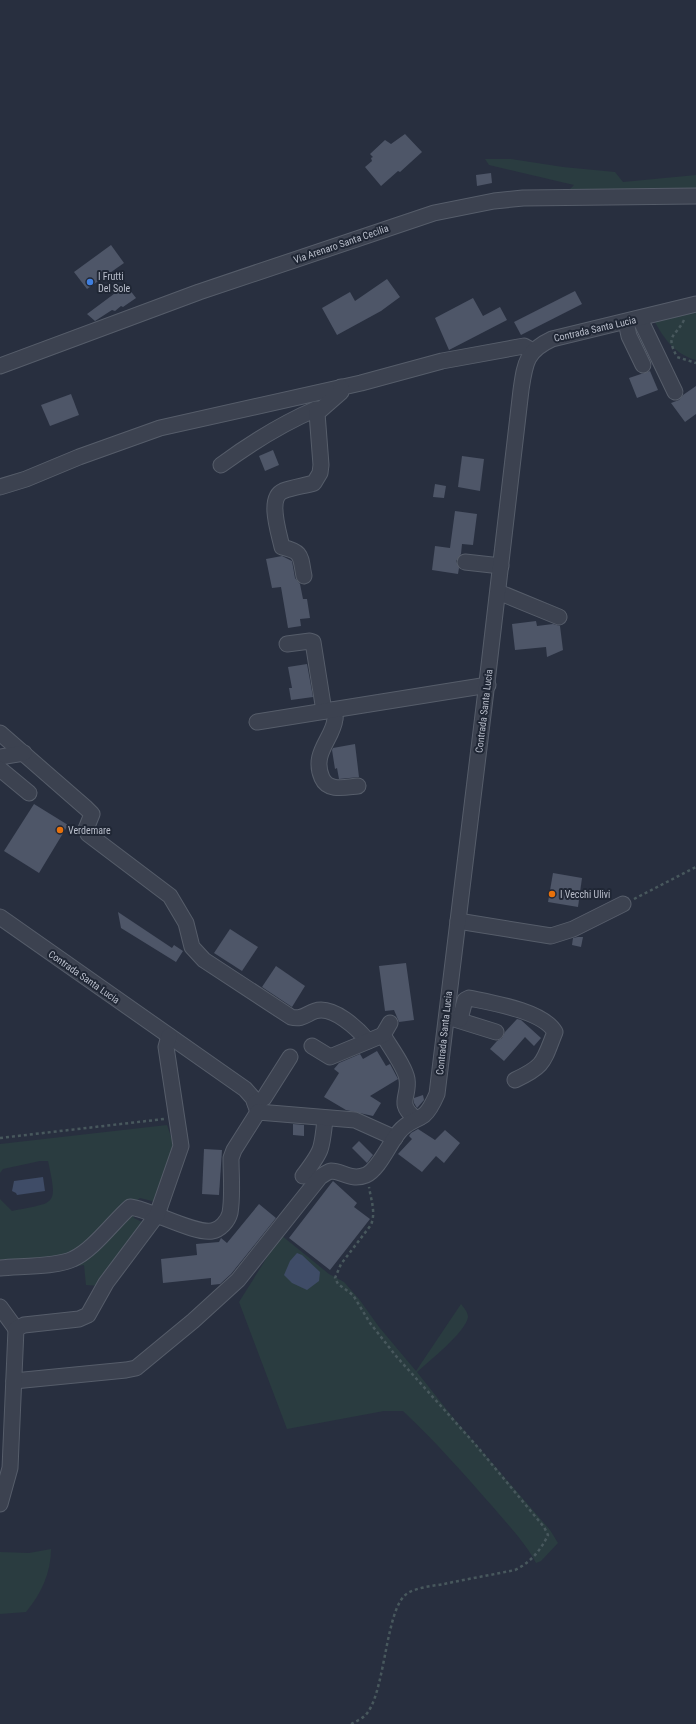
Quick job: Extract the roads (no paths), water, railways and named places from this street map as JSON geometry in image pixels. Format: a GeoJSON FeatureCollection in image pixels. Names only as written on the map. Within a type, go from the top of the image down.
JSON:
{"type":"FeatureCollection","features":[{"type":"Feature","properties":{"kind":"street","name":"Via Arenaro Santa Cecilia"},"geometry":{"type":"LineString","coordinates":[[0,366],[199,292],[434,213],[494,201],[523,198],[696,196]]}},
{"type":"Feature","properties":{"kind":"street","name":"Contrada Santa Lucia"},"geometry":{"type":"LineString","coordinates":[[14,1381],[136,1368],[193,1321],[238,1280],[320,1177],[332,1171],[355,1177],[366,1175],[377,1168],[384,1153],[395,1138],[409,1122],[424,1115],[432,1105],[437,1094],[453,1018],[458,921],[488,686],[524,369],[530,354],[552,339],[691,305]]}},
{"type":"Feature","properties":{"kind":"street"},"geometry":{"type":"LineString","coordinates":[[633,320],[629,336],[643,365]]}},
{"type":"Feature","properties":{"kind":"street"},"geometry":{"type":"LineString","coordinates":[[633,320],[675,392]]}},
{"type":"Feature","properties":{"kind":"street"},"geometry":{"type":"LineString","coordinates":[[0,487],[26,479],[79,457],[160,428],[341,387],[442,361],[524,346],[533,351]]}},
{"type":"Feature","properties":{"kind":"street"},"geometry":{"type":"LineString","coordinates":[[304,576],[299,554],[295,550],[282,547],[274,509],[276,498],[282,491],[314,483],[320,473],[321,465],[317,413],[341,392],[341,387]]}},
{"type":"Feature","properties":{"kind":"street"},"geometry":{"type":"LineString","coordinates":[[221,465],[286,422],[316,409],[320,409]]}},
{"type":"Feature","properties":{"kind":"street"},"geometry":{"type":"LineString","coordinates":[[465,562],[501,566]]}},
{"type":"Feature","properties":{"kind":"street"},"geometry":{"type":"LineString","coordinates":[[498,594],[503,594],[559,617]]}},
{"type":"Feature","properties":{"kind":"street"},"geometry":{"type":"LineString","coordinates":[[287,644],[310,641],[314,642],[329,710],[336,718],[319,759],[321,775],[324,782],[341,788],[358,786]]}},
{"type":"Feature","properties":{"kind":"street"},"geometry":{"type":"LineString","coordinates":[[257,722],[488,686]]}},
{"type":"Feature","properties":{"kind":"street"},"geometry":{"type":"LineString","coordinates":[[0,733],[92,814],[86,829],[88,834],[170,896],[186,923],[192,946],[204,960],[291,1017],[296,1018],[306,1016],[315,1011],[323,1010],[348,1021],[368,1041]]}},
{"type":"Feature","properties":{"kind":"street"},"geometry":{"type":"LineString","coordinates":[[0,757],[24,753]]}},
{"type":"Feature","properties":{"kind":"street"},"geometry":{"type":"LineString","coordinates":[[0,769],[29,793]]}},
{"type":"Feature","properties":{"kind":"street"},"geometry":{"type":"LineString","coordinates":[[458,921],[551,936],[574,929],[623,904]]}},
{"type":"Feature","properties":{"kind":"street","name":"Contrada Santa Lucia"},"geometry":{"type":"LineString","coordinates":[[0,917],[245,1089],[256,1108]]}},
{"type":"Feature","properties":{"kind":"street"},"geometry":{"type":"LineString","coordinates":[[496,1032],[453,1018],[465,1000],[469,998],[520,1009],[552,1027],[555,1032],[540,1066],[515,1080]]}},
{"type":"Feature","properties":{"kind":"street"},"geometry":{"type":"LineString","coordinates":[[312,1046],[330,1057],[368,1041],[387,1029],[407,1077],[408,1087],[404,1098],[404,1106],[408,1113],[415,1118]]}},
{"type":"Feature","properties":{"kind":"street"},"geometry":{"type":"LineString","coordinates":[[16,1329],[24,1324],[79,1319],[88,1315],[106,1283],[157,1215],[181,1146],[166,1047],[169,1036]]}},
{"type":"Feature","properties":{"kind":"street"},"geometry":{"type":"LineString","coordinates":[[0,1268],[62,1263],[74,1259],[92,1245],[130,1207],[144,1209],[199,1230],[212,1231],[226,1223],[230,1213],[231,1158],[234,1150],[256,1108],[290,1057]]}},
{"type":"Feature","properties":{"kind":"street"},"geometry":{"type":"LineString","coordinates":[[256,1108],[325,1119],[355,1120],[395,1138]]}},
{"type":"Feature","properties":{"kind":"street"},"geometry":{"type":"LineString","coordinates":[[303,1176],[319,1155],[323,1146],[325,1119]]}},
{"type":"Feature","properties":{"kind":"street"},"geometry":{"type":"LineString","coordinates":[[0,1307],[16,1329],[10,1468],[0,1504]]}},
{"type":"Feature","properties":{"kind":"water"},"geometry":{"type":"Polygon","coordinates":[[[43,1177],[45,1191],[17,1195],[12,1191],[14,1181],[43,1177]]]}},
{"type":"Feature","properties":{"kind":"water"},"geometry":{"type":"Polygon","coordinates":[[[297,1253],[302,1255],[320,1272],[319,1281],[307,1290],[292,1283],[284,1275],[290,1261],[297,1253]]]}},
{"type":"Feature","properties":{"kind":"place","name":"I Frutti Del Sole"},"geometry":{"type":"Point","coordinates":[90,282]}},
{"type":"Feature","properties":{"kind":"place","name":"Verdemare"},"geometry":{"type":"Point","coordinates":[60,830]}},
{"type":"Feature","properties":{"kind":"place","name":"I Vecchi Ulivi"},"geometry":{"type":"Point","coordinates":[552,894]}}]}
